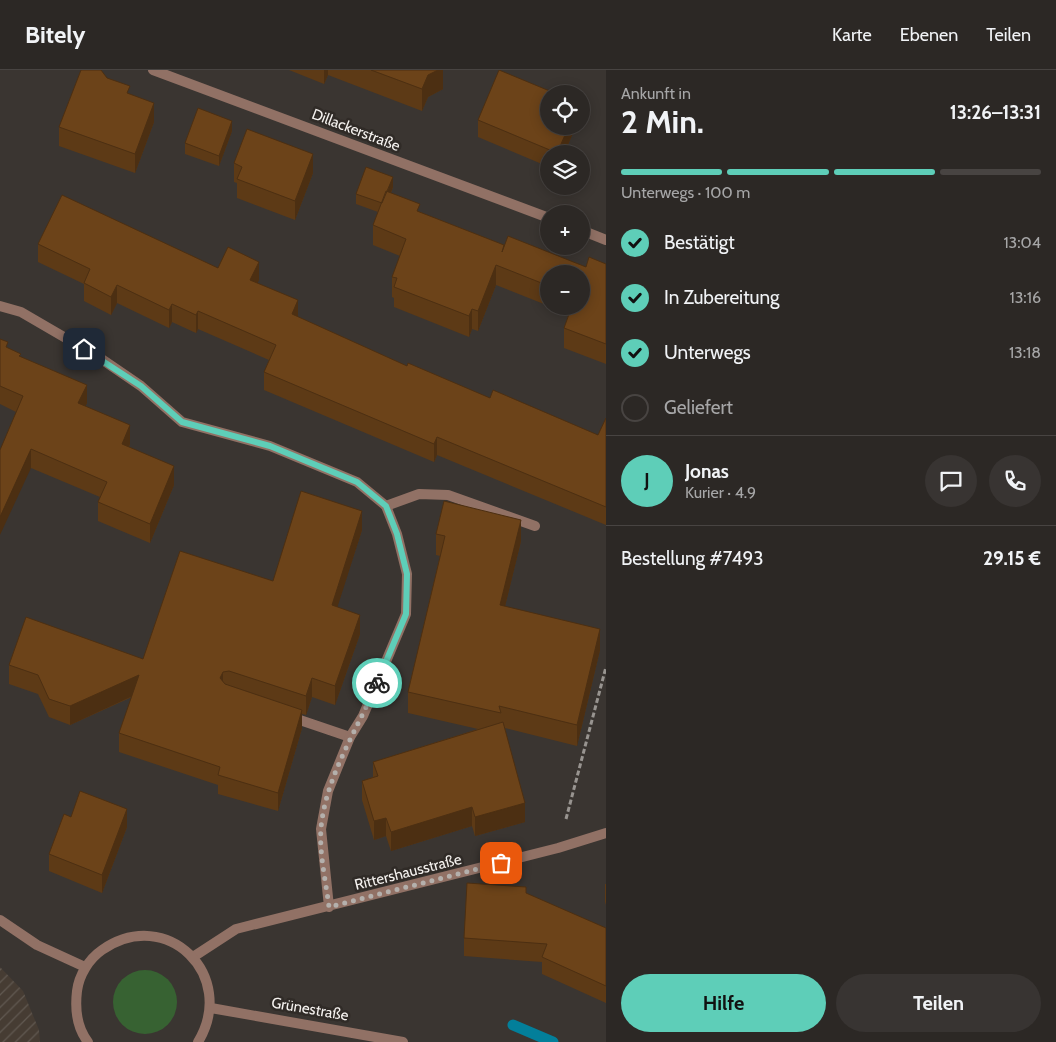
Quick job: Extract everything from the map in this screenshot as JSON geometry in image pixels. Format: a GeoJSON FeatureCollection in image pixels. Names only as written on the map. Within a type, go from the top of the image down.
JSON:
{"type":"FeatureCollection","features":[{"type":"Feature","properties":{"kind":"street","name":"Dillackerstraße"},"geometry":{"type":"LineString","coordinates":[[153,70],[540,215]]}},
{"type":"Feature","properties":{"kind":"street"},"geometry":{"type":"LineString","coordinates":[[590,234],[606,240]]}},
{"type":"Feature","properties":{"kind":"street"},"geometry":{"type":"LineString","coordinates":[[0,306],[21,312],[100,358],[141,386],[182,422],[270,446],[348,478],[357,482],[386,506],[397,534],[407,574],[406,614],[363,716],[350,737],[328,791],[321,829],[329,907]]}},
{"type":"Feature","properties":{"kind":"street"},"geometry":{"type":"LineString","coordinates":[[386,506],[419,494],[448,495],[535,526]]}},
{"type":"Feature","properties":{"kind":"street"},"geometry":{"type":"LineString","coordinates":[[283,715],[350,737]]}},
{"type":"Feature","properties":{"kind":"street","name":"Rittershausstraße"},"geometry":{"type":"LineString","coordinates":[[193,957],[236,929],[558,848],[606,833]]}},
{"type":"Feature","properties":{"kind":"street"},"geometry":{"type":"LineString","coordinates":[[0,920],[37,945],[86,967]]}},
{"type":"Feature","properties":{"kind":"street"},"geometry":{"type":"LineString","coordinates":[[88,1042],[78,1022],[75,1003],[78,984],[86,967],[97,953],[111,943],[128,937],[146,935],[163,938],[179,946],[193,957],[204,972],[210,989],[211,1008],[206,1029],[198,1042]]}},
{"type":"Feature","properties":{"kind":"street","name":"Grünestraße"},"geometry":{"type":"LineString","coordinates":[[211,1008],[403,1042]]}},
{"type":"Feature","properties":{"kind":"path"},"geometry":{"type":"LineString","coordinates":[[558,848],[606,667]]}},
{"type":"Feature","properties":{"kind":"shaded area"},"geometry":{"type":"Polygon","coordinates":[[[0,967],[23,991],[39,1030],[40,1042],[0,1042],[0,967]]]}},
{"type":"Feature","properties":{"kind":"green space"},"geometry":{"type":"Polygon","coordinates":[[[139,970],[151,970],[168,979],[175,990],[177,1002],[175,1014],[168,1025],[151,1034],[139,1034],[127,1029],[118,1020],[113,1008],[113,996],[118,984],[127,975],[139,970]]]}},
{"type":"Feature","properties":{"kind":"building"},"geometry":{"type":"Polygon","coordinates":[[[81,70],[101,70],[107,78],[130,86],[127,93],[154,103],[135,154],[59,127],[81,70]]]}},
{"type":"Feature","properties":{"kind":"building"},"geometry":{"type":"Polygon","coordinates":[[[371,70],[438,70],[428,75],[422,89],[371,70]]]}},
{"type":"Feature","properties":{"kind":"building"},"geometry":{"type":"Polygon","coordinates":[[[499,70],[540,87],[540,135],[565,135],[561,145],[540,146],[478,120],[499,70]]]}},
{"type":"Feature","properties":{"kind":"building"},"geometry":{"type":"Polygon","coordinates":[[[198,108],[232,121],[219,156],[185,143],[198,108]]]}},
{"type":"Feature","properties":{"kind":"building"},"geometry":{"type":"Polygon","coordinates":[[[247,129],[313,154],[295,201],[237,179],[242,167],[234,163],[247,129]]]}},
{"type":"Feature","properties":{"kind":"building"},"geometry":{"type":"Polygon","coordinates":[[[366,167],[393,177],[382,203],[356,194],[366,167]]]}},
{"type":"Feature","properties":{"kind":"building"},"geometry":{"type":"Polygon","coordinates":[[[386,191],[420,204],[417,211],[504,245],[502,252],[508,236],[540,249],[540,255],[556,255],[581,265],[540,265],[540,282],[496,265],[478,311],[472,309],[469,316],[394,287],[397,278],[392,277],[406,239],[373,225],[386,191]]]}},
{"type":"Feature","properties":{"kind":"building"},"geometry":{"type":"Polygon","coordinates":[[[62,195],[218,268],[228,247],[259,262],[250,280],[298,300],[292,314],[407,366],[408,363],[490,398],[493,390],[598,435],[606,418],[606,507],[437,437],[434,444],[264,372],[276,345],[198,311],[196,315],[172,304],[169,310],[117,285],[111,297],[84,283],[90,269],[38,244],[62,195]]]}},
{"type":"Feature","properties":{"kind":"building"},"geometry":{"type":"Polygon","coordinates":[[[589,257],[606,264],[606,344],[564,328],[569,315],[590,315],[590,265],[587,265],[589,257]]]}},
{"type":"Feature","properties":{"kind":"building"},"geometry":{"type":"Polygon","coordinates":[[[0,339],[8,342],[6,347],[21,354],[19,356],[87,385],[78,403],[130,425],[122,444],[174,466],[150,524],[98,502],[107,482],[31,449],[0,517],[0,450],[23,396],[0,386],[0,339]]]}},
{"type":"Feature","properties":{"kind":"building"},"geometry":{"type":"Polygon","coordinates":[[[301,491],[362,511],[332,605],[360,615],[335,686],[312,678],[306,696],[229,671],[223,672],[220,678],[225,684],[302,710],[278,793],[218,775],[220,767],[119,733],[139,675],[70,706],[49,699],[38,675],[9,665],[26,617],[143,659],[180,551],[273,581],[301,491]]]}},
{"type":"Feature","properties":{"kind":"building"},"geometry":{"type":"Polygon","coordinates":[[[444,501],[521,520],[500,605],[600,629],[577,725],[499,706],[501,713],[408,692],[445,536],[436,534],[444,501]]]}},
{"type":"Feature","properties":{"kind":"building"},"geometry":{"type":"Polygon","coordinates":[[[503,722],[525,803],[475,817],[472,807],[391,832],[386,818],[374,821],[362,781],[378,776],[373,762],[503,722]]]}},
{"type":"Feature","properties":{"kind":"building"},"geometry":{"type":"Polygon","coordinates":[[[80,791],[127,809],[102,875],[49,854],[64,814],[71,817],[80,791]]]}},
{"type":"Feature","properties":{"kind":"building"},"geometry":{"type":"Polygon","coordinates":[[[467,883],[526,887],[526,893],[606,928],[606,986],[542,957],[547,944],[464,938],[467,883]]]}},
{"type":"Feature","properties":{"kind":"waterway"},"geometry":{"type":"LineString","coordinates":[[513,1025],[553,1042]]}},
{"type":"Feature","properties":{"kind":"way so far"},"geometry":{"type":"LineString","coordinates":[[377,683],[363,716],[350,737],[328,791],[321,829],[329,907],[501,863]]}},
{"type":"Feature","properties":{"kind":"route"},"geometry":{"type":"LineString","coordinates":[[84,349],[141,386],[182,422],[270,446],[357,482],[386,506],[397,534],[407,574],[406,614],[377,683]]}}]}
